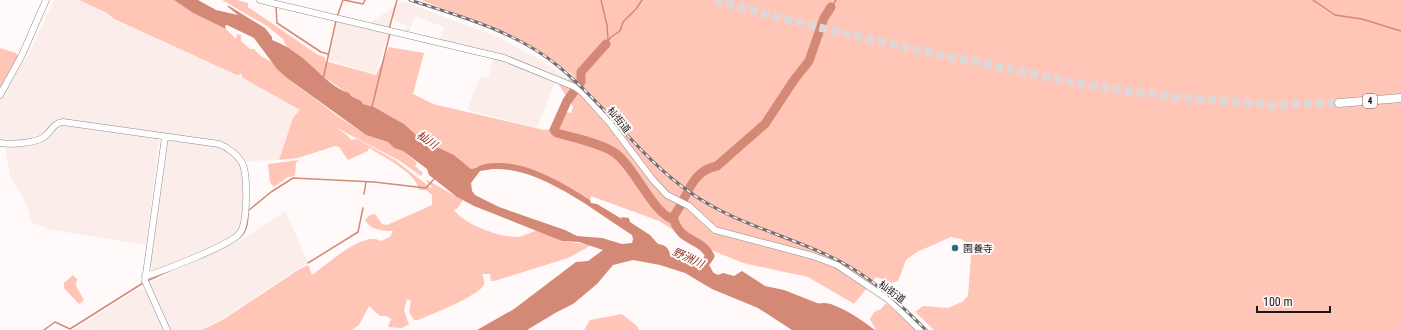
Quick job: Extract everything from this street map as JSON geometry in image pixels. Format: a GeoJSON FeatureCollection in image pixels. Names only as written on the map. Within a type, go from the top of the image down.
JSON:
{"type":"FeatureCollection","features":[{"type":"Feature","properties":{"kind":"main road","name":"4"},"geometry":{"type":"LineString","coordinates":[[1339,103],[1401,98]]}},
{"type":"Feature","properties":{"kind":"street"},"geometry":{"type":"LineString","coordinates":[[0,95],[22,55],[46,0]]}},
{"type":"Feature","properties":{"kind":"street","name":"杣街道"},"geometry":{"type":"LineString","coordinates":[[260,0],[504,58],[575,87],[582,92],[609,122],[653,180],[667,195],[688,206],[715,230],[814,256],[837,265],[889,300],[920,330]]}},
{"type":"Feature","properties":{"kind":"street"},"geometry":{"type":"LineString","coordinates":[[0,143],[12,144],[42,139],[57,123],[63,122],[219,144],[227,148],[242,161],[244,168],[245,216],[242,231],[234,238],[145,280]]}},
{"type":"Feature","properties":{"kind":"street"},"geometry":{"type":"LineString","coordinates":[[165,137],[145,280],[167,330]]}},
{"type":"Feature","properties":{"kind":"shaded area"},"geometry":{"type":"Polygon","coordinates":[[[54,0],[79,0],[107,13],[114,20],[239,76],[300,110],[293,118],[279,160],[246,161],[228,145],[221,141],[60,120],[55,121],[40,138],[6,143],[0,140],[0,100],[24,60],[28,56],[54,0]]]}},
{"type":"Feature","properties":{"kind":"shaded area"},"geometry":{"type":"Polygon","coordinates":[[[79,0],[174,0],[193,13],[226,29],[236,39],[237,34],[241,35],[241,41],[250,49],[254,49],[261,56],[272,62],[287,78],[339,117],[366,135],[388,142],[394,148],[403,151],[417,163],[415,166],[423,173],[421,176],[400,161],[335,127],[347,135],[351,140],[357,139],[395,160],[431,188],[432,187],[426,181],[427,180],[463,200],[458,208],[454,210],[473,225],[501,235],[517,237],[535,231],[540,231],[563,241],[590,246],[568,258],[494,281],[491,281],[490,274],[482,274],[484,283],[479,290],[453,305],[418,320],[414,320],[409,312],[411,301],[407,299],[404,310],[409,324],[402,328],[388,327],[391,319],[386,316],[380,316],[369,306],[359,325],[352,330],[202,330],[224,319],[298,270],[308,265],[312,275],[355,244],[373,239],[381,241],[390,237],[393,231],[373,228],[365,220],[370,215],[375,214],[382,224],[387,225],[432,205],[432,195],[426,190],[419,190],[417,184],[406,171],[369,148],[368,151],[348,160],[339,147],[335,146],[298,158],[279,160],[293,118],[300,110],[243,78],[240,73],[239,76],[114,19],[107,13],[79,0]]]}},
{"type":"Feature","properties":{"kind":"shaded area"},"geometry":{"type":"Polygon","coordinates":[[[174,0],[198,0],[216,10],[238,15],[227,6],[229,6],[265,28],[272,37],[272,40],[298,55],[335,86],[349,93],[363,104],[374,107],[404,124],[422,140],[454,155],[471,169],[481,165],[501,163],[513,164],[536,171],[570,188],[590,200],[591,203],[597,204],[622,219],[621,217],[629,218],[630,222],[650,235],[658,244],[666,247],[670,254],[697,267],[700,266],[718,275],[723,273],[734,276],[742,271],[765,286],[784,290],[818,303],[829,304],[843,309],[875,330],[792,330],[758,308],[712,289],[685,273],[660,265],[633,260],[613,265],[597,284],[573,304],[527,330],[477,330],[514,309],[576,262],[588,261],[603,250],[579,242],[562,241],[474,206],[457,197],[429,175],[427,169],[403,151],[394,148],[388,142],[366,135],[287,78],[277,69],[254,38],[227,25],[225,26],[226,29],[193,13],[174,0]],[[493,169],[480,171],[471,183],[472,191],[475,195],[499,207],[565,230],[577,236],[602,238],[622,244],[632,243],[632,235],[566,192],[547,182],[511,170],[493,169]]]}},
{"type":"Feature","properties":{"kind":"shaded area"},"geometry":{"type":"Polygon","coordinates":[[[222,0],[237,0],[248,3],[248,7],[318,55],[325,57],[325,61],[376,75],[389,47],[424,53],[413,94],[433,104],[544,130],[558,128],[563,111],[571,113],[573,107],[559,85],[574,76],[546,55],[514,36],[421,0],[1401,0],[1401,330],[934,330],[915,312],[923,306],[948,308],[962,302],[968,296],[971,257],[967,243],[961,239],[951,237],[917,252],[906,260],[898,281],[891,283],[876,277],[854,304],[808,277],[743,263],[694,243],[659,221],[591,196],[590,200],[553,178],[524,167],[513,165],[482,165],[471,169],[454,155],[422,140],[404,124],[374,107],[363,104],[318,73],[314,68],[287,48],[283,39],[267,26],[222,0]]]}},
{"type":"Feature","properties":{"kind":"shaded area"},"geometry":{"type":"Polygon","coordinates":[[[403,1],[502,39],[544,62],[567,78],[566,81],[504,57],[439,42],[444,27],[415,16],[409,34],[404,33],[407,25],[391,19],[389,29],[368,24],[403,1]]]}},
{"type":"Feature","properties":{"kind":"shaded area"},"geometry":{"type":"Polygon","coordinates":[[[337,21],[389,33],[375,74],[328,60],[337,21]]]}},
{"type":"Feature","properties":{"kind":"shaded area"},"geometry":{"type":"Polygon","coordinates":[[[0,48],[16,53],[18,56],[1,86],[0,86],[0,48]]]}},
{"type":"Feature","properties":{"kind":"shaded area"},"geometry":{"type":"Polygon","coordinates":[[[493,58],[504,60],[555,81],[537,128],[467,110],[480,77],[488,78],[493,58]]]}},
{"type":"Feature","properties":{"kind":"shaded area"},"geometry":{"type":"Polygon","coordinates":[[[58,125],[157,138],[159,141],[146,245],[52,230],[32,223],[26,203],[11,178],[5,148],[42,142],[49,137],[58,125]]]}},
{"type":"Feature","properties":{"kind":"shaded area"},"geometry":{"type":"Polygon","coordinates":[[[168,140],[219,147],[228,151],[240,164],[243,173],[242,219],[238,232],[234,235],[157,271],[152,269],[150,265],[168,140]]]}},
{"type":"Feature","properties":{"kind":"shaded area"},"geometry":{"type":"Polygon","coordinates":[[[299,160],[296,163],[295,176],[288,177],[274,187],[270,182],[268,164],[299,160]]]}},
{"type":"Feature","properties":{"kind":"shaded area"},"geometry":{"type":"Polygon","coordinates":[[[285,211],[308,262],[228,315],[201,330],[170,330],[149,285],[151,282],[248,236],[285,211]]]}},
{"type":"Feature","properties":{"kind":"shaded area"},"geometry":{"type":"Polygon","coordinates":[[[73,275],[77,279],[76,286],[84,300],[79,304],[64,288],[64,283],[73,275]]]}},
{"type":"Feature","properties":{"kind":"shaded area"},"geometry":{"type":"Polygon","coordinates":[[[139,288],[146,291],[163,330],[73,330],[139,288]]]}},
{"type":"Feature","properties":{"kind":"shaded area"},"geometry":{"type":"Polygon","coordinates":[[[886,303],[901,314],[916,330],[876,330],[870,319],[874,312],[881,309],[886,303]]]}},
{"type":"Feature","properties":{"kind":"shaded area"},"geometry":{"type":"Polygon","coordinates":[[[622,314],[637,326],[639,330],[584,330],[590,320],[622,314]]]}},
{"type":"Feature","properties":{"kind":"waterway"},"geometry":{"type":"LineString","coordinates":[[337,17],[343,0]]}},
{"type":"Feature","properties":{"kind":"waterway"},"geometry":{"type":"LineString","coordinates":[[344,0],[363,4],[365,0]]}},
{"type":"Feature","properties":{"kind":"waterway"},"geometry":{"type":"LineString","coordinates":[[389,29],[397,0]]}},
{"type":"Feature","properties":{"kind":"waterway"},"geometry":{"type":"LineString","coordinates":[[601,0],[607,25],[608,40]]}},
{"type":"Feature","properties":{"kind":"waterway"},"geometry":{"type":"LineString","coordinates":[[606,44],[611,37],[620,31],[623,22],[636,9],[642,0]]}},
{"type":"Feature","properties":{"kind":"waterway"},"geometry":{"type":"LineString","coordinates":[[831,7],[836,0]]}},
{"type":"Feature","properties":{"kind":"waterway"},"geometry":{"type":"LineString","coordinates":[[1313,0],[1335,15],[1362,19],[1401,31]]}},
{"type":"Feature","properties":{"kind":"waterway"},"geometry":{"type":"LineString","coordinates":[[276,6],[277,23],[321,52],[328,54]]}},
{"type":"Feature","properties":{"kind":"waterway","name":"野洲川"},"geometry":{"type":"LineString","coordinates":[[711,278],[704,265],[710,256],[701,245],[680,232],[673,217],[695,179],[701,173],[717,166],[765,124],[794,80],[809,61],[824,18],[831,7]]}},
{"type":"Feature","properties":{"kind":"waterway"},"geometry":{"type":"LineString","coordinates":[[323,79],[336,21]]}},
{"type":"Feature","properties":{"kind":"waterway"},"geometry":{"type":"LineString","coordinates":[[372,107],[390,33]]}},
{"type":"Feature","properties":{"kind":"waterway"},"geometry":{"type":"LineString","coordinates":[[606,44],[581,72],[581,82],[567,101],[554,130],[557,133],[602,146],[615,153],[629,168],[651,200],[666,216],[673,219]]}},
{"type":"Feature","properties":{"kind":"waterway"},"geometry":{"type":"LineString","coordinates":[[236,240],[240,238],[245,231],[248,220],[248,211],[271,192],[293,178],[374,182],[426,188],[434,179]]}},
{"type":"Feature","properties":{"kind":"waterway"},"geometry":{"type":"LineString","coordinates":[[364,194],[366,182]]}},
{"type":"Feature","properties":{"kind":"waterway"},"geometry":{"type":"LineString","coordinates":[[308,263],[358,232],[363,208]]}},
{"type":"Feature","properties":{"kind":"waterway"},"geometry":{"type":"LineString","coordinates":[[147,281],[171,270]]}},
{"type":"Feature","properties":{"kind":"waterway"},"geometry":{"type":"LineString","coordinates":[[44,330],[55,322],[70,329],[143,283]]}},
{"type":"Feature","properties":{"kind":"tunnel"},"geometry":{"type":"LineString","coordinates":[[715,0],[800,23],[904,47],[1086,85],[1173,97],[1270,105],[1339,103]]}},
{"type":"Feature","properties":{"kind":"railway"},"geometry":{"type":"LineString","coordinates":[[410,0],[487,26],[506,34],[542,54],[558,66],[592,97],[655,164],[691,193],[740,220],[810,247],[842,262],[880,288],[904,308],[926,330]]}},
{"type":"Feature","properties":{"kind":"place","name":"園養寺"},"geometry":{"type":"Point","coordinates":[955,248]}},
{"type":"Feature","properties":{"kind":"water label","name":"杣川"},"geometry":{"type":"Point","coordinates":[427,140]}}]}
